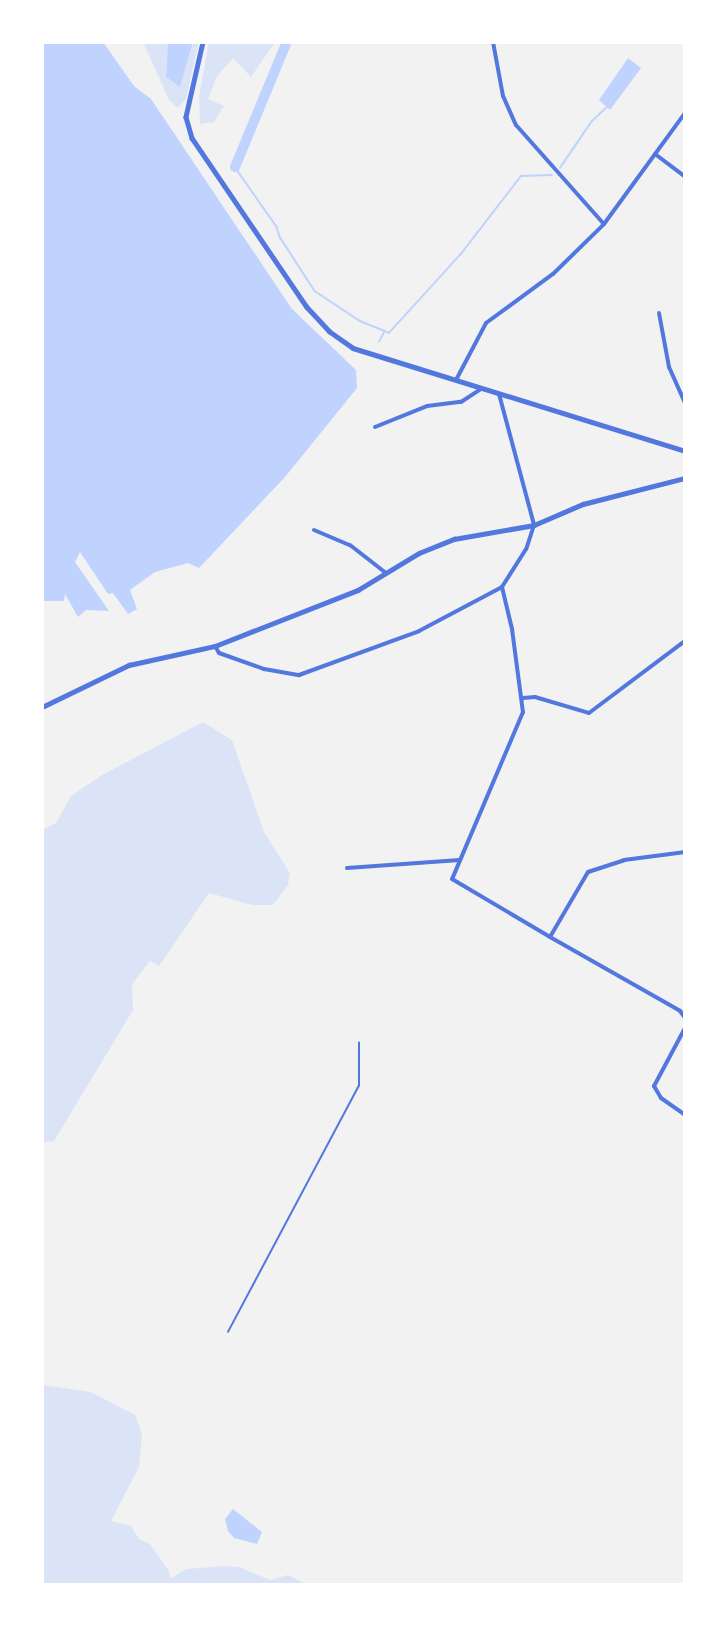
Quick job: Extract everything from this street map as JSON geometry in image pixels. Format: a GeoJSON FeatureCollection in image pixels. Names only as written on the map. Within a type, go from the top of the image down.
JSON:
{"type":"FeatureCollection","features":[{"type":"Feature","properties":{"kind":"street"},"geometry":{"type":"LineString","coordinates":[[203,42],[186,117],[192,138],[307,307],[329,331],[353,348],[685,451]]}},
{"type":"Feature","properties":{"kind":"street"},"geometry":{"type":"LineString","coordinates":[[308,42],[352,42]]}},
{"type":"Feature","properties":{"kind":"street"},"geometry":{"type":"LineString","coordinates":[[493,42],[503,96],[516,125],[604,224]]}},
{"type":"Feature","properties":{"kind":"street"},"geometry":{"type":"LineString","coordinates":[[456,380],[486,323],[553,274],[604,224],[685,113]]}},
{"type":"Feature","properties":{"kind":"street"},"geometry":{"type":"LineString","coordinates":[[655,154],[685,177]]}},
{"type":"Feature","properties":{"kind":"street"},"geometry":{"type":"LineString","coordinates":[[659,313],[669,367],[684,400]]}},
{"type":"Feature","properties":{"kind":"street"},"geometry":{"type":"LineString","coordinates":[[375,427],[427,406],[461,402],[482,389]]}},
{"type":"Feature","properties":{"kind":"street"},"geometry":{"type":"LineString","coordinates":[[215,646],[219,653],[264,669],[299,675],[419,632],[502,587],[526,549],[534,525],[499,394]]}},
{"type":"Feature","properties":{"kind":"street"},"geometry":{"type":"LineString","coordinates":[[42,707],[129,665],[215,646],[365,587],[419,553],[454,539],[534,525],[583,504],[685,478]]}},
{"type":"Feature","properties":{"kind":"street"},"geometry":{"type":"LineString","coordinates":[[314,530],[350,545],[386,573]]}},
{"type":"Feature","properties":{"kind":"street"},"geometry":{"type":"LineString","coordinates":[[502,587],[523,698],[523,712],[452,879],[680,1011],[685,1018]]}},
{"type":"Feature","properties":{"kind":"street"},"geometry":{"type":"LineString","coordinates":[[523,698],[535,697],[589,713],[685,640]]}},
{"type":"Feature","properties":{"kind":"street"},"geometry":{"type":"LineString","coordinates":[[550,937],[588,872],[624,860],[685,852]]}},
{"type":"Feature","properties":{"kind":"street"},"geometry":{"type":"LineString","coordinates":[[347,868],[460,860]]}},
{"type":"Feature","properties":{"kind":"street"},"geometry":{"type":"LineString","coordinates":[[685,1028],[654,1086],[661,1098],[685,1115]]}},
{"type":"Feature","properties":{"kind":"lane"},"geometry":{"type":"LineString","coordinates":[[228,1332],[359,1086],[362,1064],[359,1043]]}},
{"type":"Feature","properties":{"kind":"shaded area"},"geometry":{"type":"Polygon","coordinates":[[[143,42],[168,42],[166,77],[180,87],[193,42],[199,42],[186,99],[178,108],[169,100],[143,42]]]}},
{"type":"Feature","properties":{"kind":"shaded area"},"geometry":{"type":"Polygon","coordinates":[[[209,42],[275,42],[251,77],[233,58],[217,76],[208,99],[224,106],[214,122],[200,124],[199,96],[209,42]]]}},
{"type":"Feature","properties":{"kind":"shaded area"},"geometry":{"type":"Polygon","coordinates":[[[203,722],[232,740],[264,832],[290,873],[288,885],[273,905],[252,905],[209,893],[159,966],[150,961],[132,984],[133,1010],[54,1141],[42,1143],[42,830],[56,823],[71,796],[102,775],[203,722]]]}},
{"type":"Feature","properties":{"kind":"shaded area"},"geometry":{"type":"Polygon","coordinates":[[[42,1385],[91,1392],[135,1415],[142,1434],[139,1467],[111,1521],[131,1526],[139,1539],[150,1544],[169,1571],[170,1579],[186,1569],[224,1566],[239,1567],[270,1580],[288,1575],[308,1585],[42,1585],[42,1385]]]}},
{"type":"Feature","properties":{"kind":"water"},"geometry":{"type":"Polygon","coordinates":[[[42,42],[103,42],[134,86],[151,99],[292,309],[356,370],[357,388],[285,477],[199,568],[188,563],[155,572],[130,590],[137,609],[128,614],[113,593],[108,594],[80,552],[75,562],[109,611],[86,610],[78,617],[65,594],[64,601],[42,601],[42,42]]]}},
{"type":"Feature","properties":{"kind":"water"},"geometry":{"type":"Polygon","coordinates":[[[168,42],[193,42],[180,87],[166,77],[168,42]]]}},
{"type":"Feature","properties":{"kind":"water"},"geometry":{"type":"Polygon","coordinates":[[[628,58],[641,68],[610,110],[599,100],[628,58]]]}},
{"type":"Feature","properties":{"kind":"water"},"geometry":{"type":"Polygon","coordinates":[[[233,1509],[262,1532],[257,1544],[234,1538],[228,1531],[225,1519],[233,1509]]]}},
{"type":"Feature","properties":{"kind":"waterway"},"geometry":{"type":"LineString","coordinates":[[235,167],[286,44]]}},
{"type":"Feature","properties":{"kind":"waterway"},"geometry":{"type":"LineString","coordinates":[[560,168],[592,121],[607,107]]}},
{"type":"Feature","properties":{"kind":"waterway"},"geometry":{"type":"LineString","coordinates":[[235,167],[277,227],[280,237],[315,291],[360,321],[389,333],[461,254],[521,176],[552,175]]}},
{"type":"Feature","properties":{"kind":"waterway"},"geometry":{"type":"LineString","coordinates":[[379,342],[384,332]]}}]}
